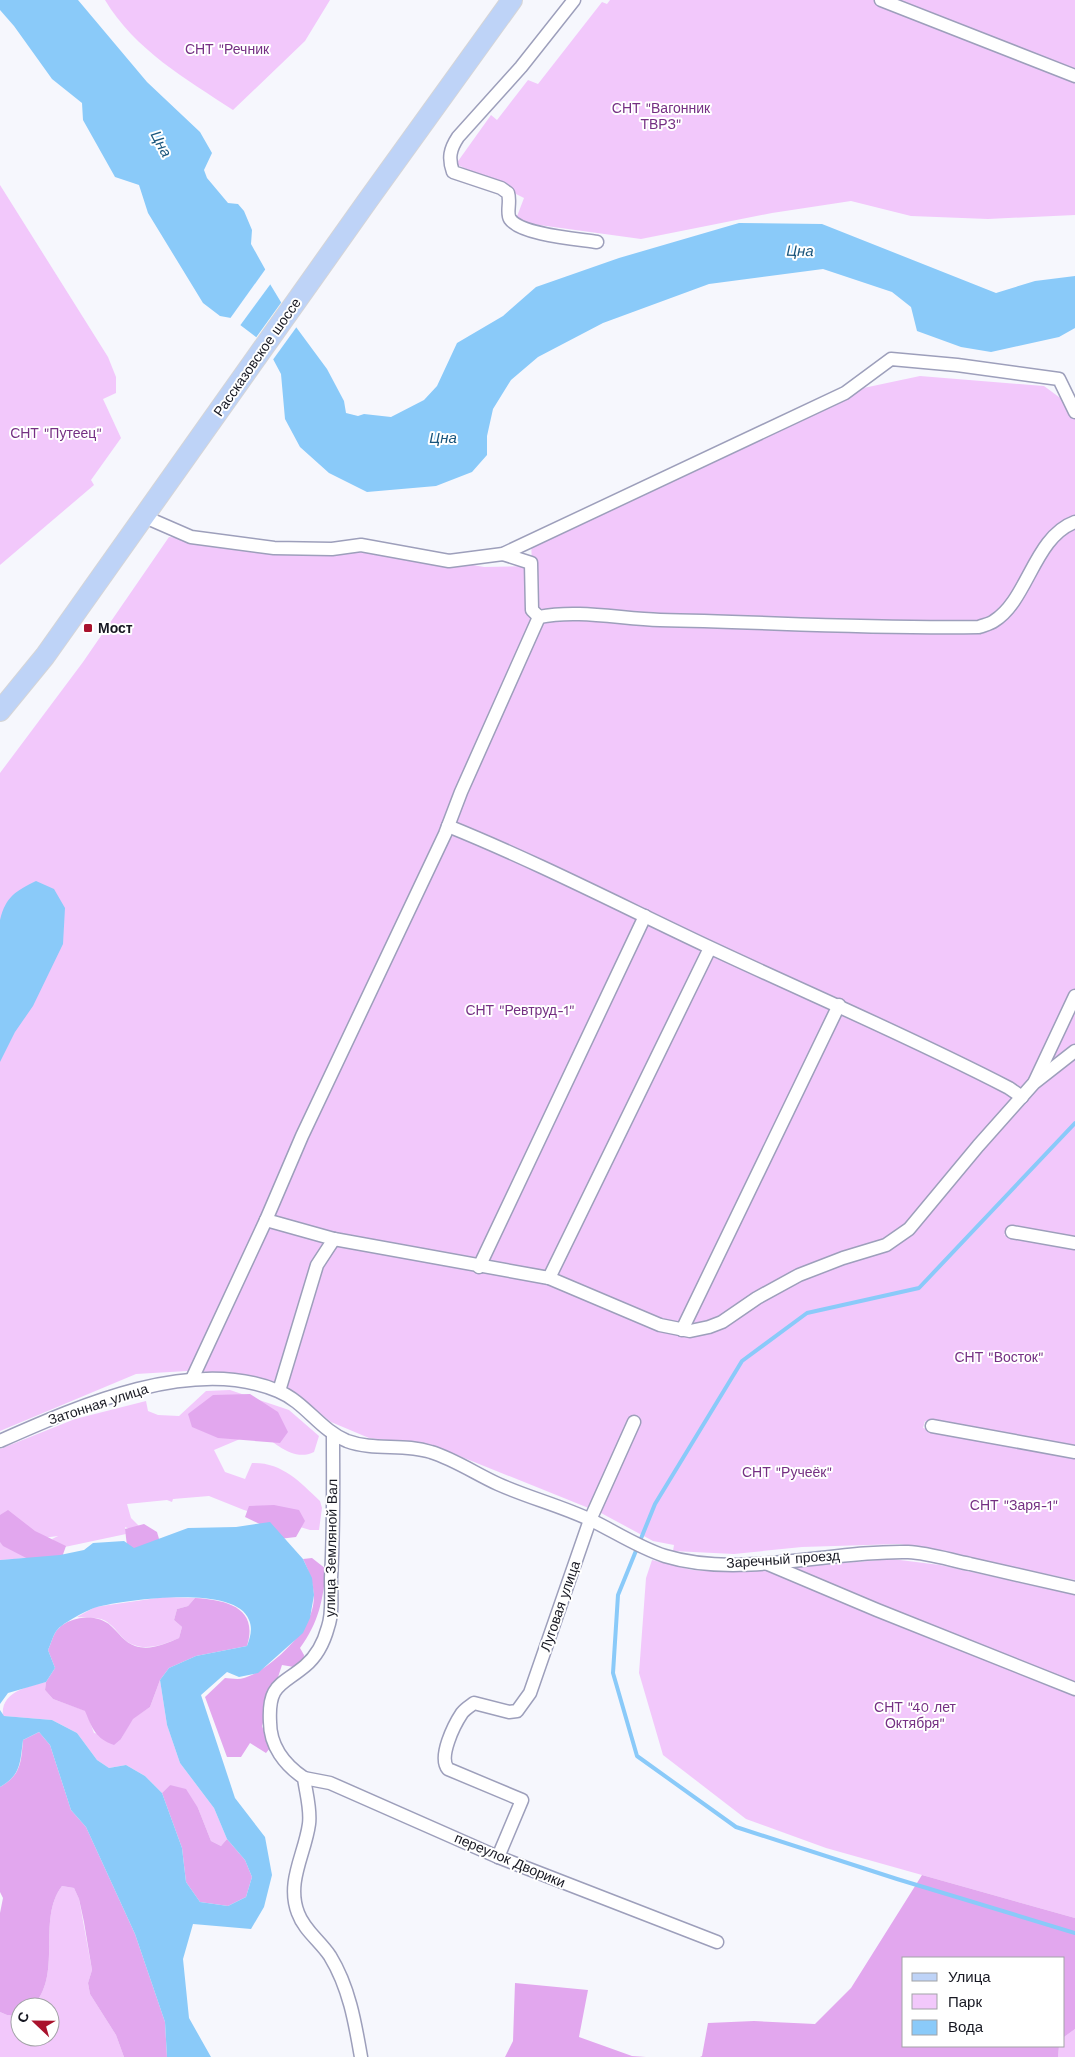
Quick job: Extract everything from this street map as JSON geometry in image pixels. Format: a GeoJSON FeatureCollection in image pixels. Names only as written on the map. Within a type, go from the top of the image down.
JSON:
{"type":"FeatureCollection","features":[{"type":"Feature","properties":{"kind":"main road","name":"Рассказовское шоссе"},"geometry":{"type":"LineString","coordinates":[[0,711],[45,656],[512,0]]}},
{"type":"Feature","properties":{"kind":"street"},"geometry":{"type":"LineString","coordinates":[[574,0],[521,67],[458,137],[451,148],[450,163],[453,172],[501,188],[508,193],[511,204],[508,213],[509,218],[516,226],[538,232],[597,242]]}},
{"type":"Feature","properties":{"kind":"street"},"geometry":{"type":"LineString","coordinates":[[882,0],[1075,76]]}},
{"type":"Feature","properties":{"kind":"street"},"geometry":{"type":"LineString","coordinates":[[145,517],[201,539],[274,548],[332,549],[361,545],[449,561],[503,554],[845,393],[891,359],[957,365],[1059,379],[1075,412]]}},
{"type":"Feature","properties":{"kind":"street"},"geometry":{"type":"LineString","coordinates":[[539,617],[552,614],[841,627],[979,627],[993,622],[1007,610],[1051,541],[1067,526],[1075,522]]}},
{"type":"Feature","properties":{"kind":"street"},"geometry":{"type":"LineString","coordinates":[[503,554],[531,563],[532,610],[539,617]]}},
{"type":"Feature","properties":{"kind":"street"},"geometry":{"type":"LineString","coordinates":[[192,1379],[266,1220],[302,1136],[448,826],[461,792],[539,617]]}},
{"type":"Feature","properties":{"kind":"street"},"geometry":{"type":"LineString","coordinates":[[448,826],[495,845],[710,948],[838,1005],[971,1068],[1022,1097]]}},
{"type":"Feature","properties":{"kind":"street"},"geometry":{"type":"LineString","coordinates":[[479,1267],[645,916]]}},
{"type":"Feature","properties":{"kind":"street"},"geometry":{"type":"LineString","coordinates":[[549,1278],[710,948]]}},
{"type":"Feature","properties":{"kind":"street"},"geometry":{"type":"LineString","coordinates":[[1034,1083],[1075,996]]}},
{"type":"Feature","properties":{"kind":"street"},"geometry":{"type":"LineString","coordinates":[[682,1330],[838,1005]]}},
{"type":"Feature","properties":{"kind":"street"},"geometry":{"type":"LineString","coordinates":[[266,1220],[334,1239],[479,1267],[549,1278],[660,1325],[682,1330],[699,1330],[722,1322],[757,1298],[798,1275],[843,1258],[886,1245],[909,1229],[972,1153],[1034,1083],[1075,1050]]}},
{"type":"Feature","properties":{"kind":"street"},"geometry":{"type":"LineString","coordinates":[[1012,1232],[1075,1243]]}},
{"type":"Feature","properties":{"kind":"street"},"geometry":{"type":"LineString","coordinates":[[279,1391],[317,1266],[334,1239]]}},
{"type":"Feature","properties":{"kind":"street","name":"Затонная улица"},"geometry":{"type":"LineString","coordinates":[[0,1441],[58,1415],[120,1394],[192,1379],[231,1380],[279,1391],[301,1405],[333,1434]]}},
{"type":"Feature","properties":{"kind":"street","name":"Луговая улица"},"geometry":{"type":"LineString","coordinates":[[498,1857],[522,1800],[458,1774],[444,1764],[444,1758],[462,1712],[474,1703],[509,1712],[517,1711],[530,1693],[590,1520],[634,1422]]}},
{"type":"Feature","properties":{"kind":"street"},"geometry":{"type":"LineString","coordinates":[[932,1426],[1075,1452]]}},
{"type":"Feature","properties":{"kind":"street","name":"Заречный проезд"},"geometry":{"type":"LineString","coordinates":[[333,1434],[350,1442],[369,1446],[408,1447],[431,1452],[499,1484],[590,1520],[665,1556],[690,1561],[731,1564],[766,1563],[852,1554],[911,1552],[1075,1588]]}},
{"type":"Feature","properties":{"kind":"street","name":"улица Земляной Вал"},"geometry":{"type":"LineString","coordinates":[[304,1778],[293,1771],[275,1747],[270,1722],[273,1696],[279,1684],[306,1665],[318,1650],[329,1625],[334,1533],[333,1434]]}},
{"type":"Feature","properties":{"kind":"street"},"geometry":{"type":"LineString","coordinates":[[766,1563],[877,1610],[1075,1688]]}},
{"type":"Feature","properties":{"kind":"street"},"geometry":{"type":"LineString","coordinates":[[304,1778],[309,1824],[297,1866],[294,1894],[298,1914],[307,1930],[329,1955],[348,1996],[361,2057]]}},
{"type":"Feature","properties":{"kind":"street","name":"переулок Дворики"},"geometry":{"type":"LineString","coordinates":[[304,1778],[330,1783],[498,1857],[717,1942]]}},
{"type":"Feature","properties":{"kind":"green space","name":"СНТ \"Речник"},"geometry":{"type":"Polygon","coordinates":[[[105,0],[330,0],[305,41],[233,110],[180,75],[146,49],[117,18],[105,0]]]}},
{"type":"Feature","properties":{"kind":"green space","name":"СНТ \"Вагонник ТВРЗ\""},"geometry":{"type":"Polygon","coordinates":[[[610,0],[1075,0],[1075,215],[988,219],[911,216],[851,201],[772,213],[641,239],[517,222],[516,219],[524,198],[456,164],[491,115],[497,120],[528,80],[538,84],[602,2],[607,4],[610,0]]]}},
{"type":"Feature","properties":{"kind":"green space","name":"СНТ \"Путеец\""},"geometry":{"type":"Polygon","coordinates":[[[0,185],[108,357],[116,377],[116,393],[103,399],[121,438],[91,480],[94,485],[0,565],[0,185]]]}},
{"type":"Feature","properties":{"kind":"green space","name":"СНТ \"Ревтруд-1\""},"geometry":{"type":"Polygon","coordinates":[[[920,376],[1044,386],[1063,400],[1075,414],[1075,1239],[1010,1228],[1004,1235],[1075,1247],[1075,1448],[925,1421],[923,1428],[1075,1455],[1075,1580],[900,1544],[802,1547],[734,1554],[673,1551],[674,1545],[653,1541],[601,1513],[432,1445],[369,1438],[331,1422],[289,1389],[269,1380],[234,1373],[187,1371],[136,1374],[0,1431],[0,773],[83,662],[169,537],[293,547],[361,545],[484,567],[532,566],[531,539],[854,390],[920,376]]]}},
{"type":"Feature","properties":{"kind":"green space"},"geometry":{"type":"Polygon","coordinates":[[[230,1390],[289,1410],[319,1436],[314,1452],[307,1454],[299,1455],[285,1450],[259,1431],[214,1450],[225,1472],[245,1479],[252,1463],[263,1464],[290,1474],[298,1480],[320,1501],[322,1508],[319,1530],[310,1530],[244,1510],[209,1496],[173,1499],[172,1502],[167,1500],[127,1504],[131,1518],[142,1529],[135,1531],[125,1527],[126,1534],[60,1548],[52,1539],[58,1536],[3,1543],[28,1558],[0,1560],[0,1449],[75,1419],[146,1401],[148,1411],[158,1415],[179,1416],[206,1391],[230,1390]]]}},
{"type":"Feature","properties":{"kind":"green space","name":"СНТ \"40 лет Октября\""},"geometry":{"type":"Polygon","coordinates":[[[892,1559],[940,1565],[1075,1595],[1075,1918],[826,1848],[746,1819],[663,1755],[639,1673],[646,1578],[652,1560],[692,1570],[733,1572],[892,1559]]]}},
{"type":"Feature","properties":{"kind":"green space"},"geometry":{"type":"Polygon","coordinates":[[[164,1597],[195,1598],[188,1606],[177,1609],[174,1620],[182,1627],[179,1638],[157,1646],[142,1647],[135,1645],[128,1642],[113,1626],[104,1620],[77,1617],[95,1607],[164,1597]]]}},
{"type":"Feature","properties":{"kind":"green space"},"geometry":{"type":"Polygon","coordinates":[[[160,1680],[167,1725],[180,1763],[214,1808],[227,1839],[221,1846],[211,1841],[198,1808],[170,1785],[162,1793],[145,1776],[126,1765],[109,1768],[97,1760],[77,1733],[52,1720],[3,1716],[3,1708],[11,1695],[25,1688],[46,1682],[45,1690],[53,1699],[86,1711],[94,1733],[121,1739],[132,1719],[150,1707],[160,1680]]]}},
{"type":"Feature","properties":{"kind":"green space"},"geometry":{"type":"Polygon","coordinates":[[[62,1886],[74,1888],[79,1899],[92,1970],[88,1983],[90,1994],[116,2035],[124,2057],[0,2057],[0,2012],[10,2015],[10,2047],[60,2047],[60,1997],[39,1997],[47,1979],[51,1915],[55,1900],[62,1886]]]}},
{"type":"Feature","properties":{"kind":"green space"},"geometry":{"type":"Polygon","coordinates":[[[1075,2029],[1075,2057],[1058,2057],[1059,2047],[1065,2047],[1065,2036],[1075,2029]]]}},
{"type":"Feature","properties":{"kind":"shaded area"},"geometry":{"type":"Polygon","coordinates":[[[250,1394],[278,1412],[288,1432],[280,1443],[218,1438],[192,1427],[188,1414],[213,1395],[250,1394]]]}},
{"type":"Feature","properties":{"kind":"shaded area"},"geometry":{"type":"Polygon","coordinates":[[[274,1505],[299,1510],[305,1521],[296,1537],[279,1539],[268,1528],[245,1517],[249,1506],[274,1505]]]}},
{"type":"Feature","properties":{"kind":"shaded area"},"geometry":{"type":"Polygon","coordinates":[[[8,1510],[35,1531],[66,1546],[61,1560],[34,1562],[3,1546],[0,1542],[0,1515],[8,1510]]]}},
{"type":"Feature","properties":{"kind":"shaded area"},"geometry":{"type":"Polygon","coordinates":[[[144,1524],[157,1532],[162,1549],[128,1554],[125,1529],[144,1524]]]}},
{"type":"Feature","properties":{"kind":"shaded area"},"geometry":{"type":"Polygon","coordinates":[[[312,1558],[326,1569],[321,1601],[312,1629],[300,1648],[304,1655],[303,1664],[294,1667],[282,1665],[262,1726],[270,1748],[266,1753],[250,1743],[241,1757],[227,1757],[205,1697],[225,1678],[244,1678],[264,1668],[294,1641],[308,1620],[312,1610],[314,1597],[312,1584],[303,1559],[312,1558]]]}},
{"type":"Feature","properties":{"kind":"shaded area"},"geometry":{"type":"Polygon","coordinates":[[[195,1598],[228,1604],[244,1614],[248,1622],[247,1646],[196,1656],[169,1668],[160,1680],[150,1707],[133,1719],[121,1739],[114,1745],[103,1740],[95,1732],[85,1711],[53,1699],[45,1690],[46,1682],[55,1668],[48,1650],[58,1629],[63,1625],[77,1619],[99,1619],[111,1626],[131,1644],[146,1648],[152,1647],[179,1638],[182,1627],[174,1620],[177,1609],[188,1606],[195,1598]]]}},
{"type":"Feature","properties":{"kind":"shaded area"},"geometry":{"type":"Polygon","coordinates":[[[39,1732],[50,1745],[71,1810],[86,1827],[135,1934],[165,2022],[167,2057],[124,2057],[116,2035],[90,1994],[88,1983],[92,1970],[79,1899],[74,1888],[62,1886],[55,1900],[51,1915],[47,1979],[41,1994],[39,1997],[10,1997],[10,2015],[0,2012],[0,1913],[3,1898],[0,1892],[0,1787],[12,1778],[19,1768],[23,1740],[39,1732]]]}},
{"type":"Feature","properties":{"kind":"shaded area"},"geometry":{"type":"Polygon","coordinates":[[[170,1785],[186,1789],[198,1808],[211,1841],[221,1846],[227,1839],[245,1860],[252,1877],[246,1897],[228,1906],[200,1902],[186,1882],[182,1848],[162,1793],[170,1785]]]}},
{"type":"Feature","properties":{"kind":"shaded area"},"geometry":{"type":"Polygon","coordinates":[[[922,1875],[1075,1918],[1075,2029],[1065,2036],[1065,1957],[902,1957],[902,2047],[1059,2047],[1058,2057],[700,2057],[702,2056],[708,2023],[754,2021],[815,2024],[851,1988],[922,1875]]]}},
{"type":"Feature","properties":{"kind":"shaded area"},"geometry":{"type":"Polygon","coordinates":[[[515,1983],[588,1990],[579,2037],[632,2056],[646,2057],[505,2057],[513,2041],[515,1983]]]}},
{"type":"Feature","properties":{"kind":"water","name":"Цна"},"geometry":{"type":"Polygon","coordinates":[[[0,0],[78,0],[147,82],[200,132],[212,153],[204,170],[207,178],[228,203],[238,204],[244,211],[252,230],[251,244],[265,269],[270,284],[296,327],[327,369],[344,401],[346,413],[358,416],[364,414],[391,417],[424,400],[437,386],[457,343],[503,316],[536,287],[619,258],[739,223],[822,224],[996,293],[1035,281],[1075,276],[1075,328],[1059,337],[991,352],[961,347],[917,331],[911,307],[892,292],[823,269],[709,284],[603,323],[538,357],[511,380],[493,409],[487,436],[487,455],[472,472],[436,486],[367,492],[329,473],[300,447],[285,419],[281,374],[273,359],[256,337],[231,318],[220,316],[203,303],[148,213],[139,185],[115,177],[83,120],[82,103],[52,79],[14,26],[0,10],[0,0]]]}},
{"type":"Feature","properties":{"kind":"water"},"geometry":{"type":"Polygon","coordinates":[[[36,881],[54,889],[65,908],[63,944],[33,1006],[15,1032],[0,1062],[0,920],[5,905],[13,895],[36,881]]]}},
{"type":"Feature","properties":{"kind":"water"},"geometry":{"type":"Polygon","coordinates":[[[270,1522],[303,1559],[312,1578],[314,1595],[310,1618],[303,1633],[258,1673],[239,1677],[227,1672],[201,1695],[235,1798],[265,1837],[272,1875],[264,1907],[251,1929],[193,1924],[183,1959],[189,2018],[211,2057],[167,2057],[165,2022],[135,1934],[86,1827],[71,1810],[50,1745],[39,1732],[23,1740],[20,1762],[16,1773],[0,1787],[0,1710],[4,1716],[52,1720],[77,1733],[97,1760],[109,1768],[126,1765],[145,1776],[162,1793],[182,1848],[186,1882],[200,1902],[228,1906],[246,1897],[252,1877],[245,1860],[227,1839],[214,1808],[180,1763],[167,1725],[160,1680],[169,1668],[196,1656],[247,1646],[251,1633],[249,1620],[240,1609],[224,1602],[203,1598],[179,1597],[131,1601],[88,1610],[61,1626],[53,1636],[48,1650],[55,1668],[46,1682],[8,1693],[0,1704],[0,1560],[60,1555],[84,1550],[93,1543],[124,1541],[134,1548],[188,1528],[236,1527],[270,1522]]]}},
{"type":"Feature","properties":{"kind":"pier"},"geometry":{"type":"Polygon","coordinates":[[[267,267],[272,282],[239,327],[229,320],[267,267]]]}},
{"type":"Feature","properties":{"kind":"pier"},"geometry":{"type":"Polygon","coordinates":[[[283,300],[298,325],[272,361],[255,339],[283,300]]]}},
{"type":"Feature","properties":{"kind":"waterway"},"geometry":{"type":"LineString","coordinates":[[1075,1123],[919,1288],[807,1313],[742,1361],[655,1504],[618,1595],[613,1673],[637,1756],[736,1827],[897,1879],[1075,1933]]}},
{"type":"Feature","properties":{"kind":"place","name":"Мост"},"geometry":{"type":"Point","coordinates":[88,628]}},
{"type":"Feature","properties":{"kind":"park label","name":"СНТ \"Восток\""},"geometry":{"type":"Point","coordinates":[999,1357]}},
{"type":"Feature","properties":{"kind":"park label","name":"СНТ \"Ручеёк\""},"geometry":{"type":"Point","coordinates":[787,1472]}},
{"type":"Feature","properties":{"kind":"park label","name":"СНТ \"Заря-1\""},"geometry":{"type":"Point","coordinates":[1014,1505]}}]}
